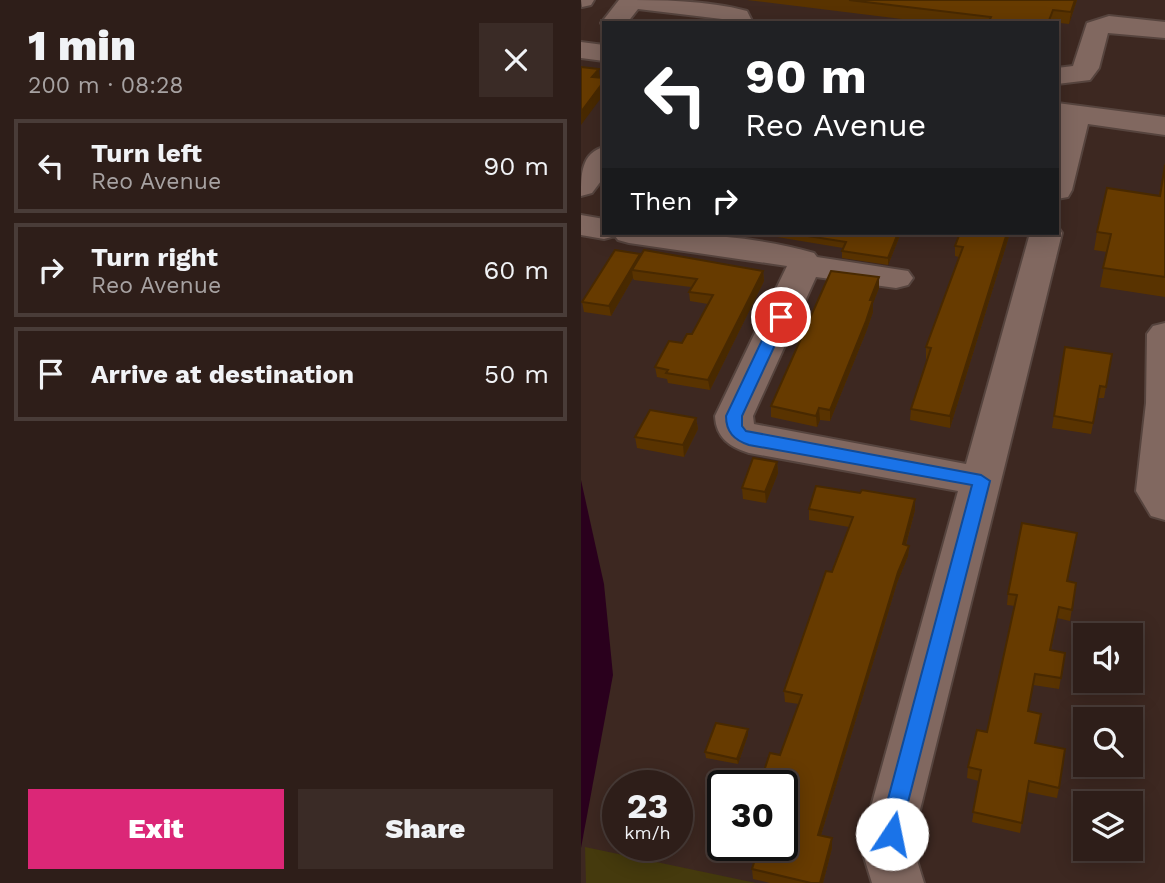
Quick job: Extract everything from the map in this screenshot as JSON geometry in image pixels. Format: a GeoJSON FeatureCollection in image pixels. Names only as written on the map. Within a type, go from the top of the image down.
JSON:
{"type":"FeatureCollection","features":[{"type":"Feature","properties":{"kind":"street"},"geometry":{"type":"LineString","coordinates":[[615,21],[628,0],[726,12],[738,16],[739,21]]}},
{"type":"Feature","properties":{"kind":"street"},"geometry":{"type":"LineString","coordinates":[[1059,76],[1080,75],[1086,68],[1097,28],[1109,24],[1165,30]]}},
{"type":"Feature","properties":{"kind":"street"},"geometry":{"type":"LineString","coordinates":[[1059,175],[1067,113],[1165,126]]}},
{"type":"Feature","properties":{"kind":"street"},"geometry":{"type":"LineString","coordinates":[[581,187],[602,159]]}},
{"type":"Feature","properties":{"kind":"street"},"geometry":{"type":"LineString","coordinates":[[581,225],[602,229]]}},
{"type":"Feature","properties":{"kind":"street"},"geometry":{"type":"LineString","coordinates":[[643,235],[802,260],[804,268],[734,416],[734,427],[740,435],[749,439],[981,481]]}},
{"type":"Feature","properties":{"kind":"street"},"geometry":{"type":"LineString","coordinates":[[898,883],[889,855],[894,814],[1045,235]]}},
{"type":"Feature","properties":{"kind":"street"},"geometry":{"type":"LineString","coordinates":[[804,268],[825,267],[896,278]]}},
{"type":"Feature","properties":{"kind":"street"},"geometry":{"type":"LineString","coordinates":[[1165,334],[1164,403],[1156,491],[1165,505]]}},
{"type":"Feature","properties":{"kind":"shaded area"},"geometry":{"type":"Polygon","coordinates":[[[581,480],[604,584],[613,675],[581,848],[581,480]]]}},
{"type":"Feature","properties":{"kind":"shaded area"},"geometry":{"type":"Polygon","coordinates":[[[585,847],[602,851],[602,861],[652,861],[756,883],[586,883],[585,847]]]}},
{"type":"Feature","properties":{"kind":"building"},"geometry":{"type":"Polygon","coordinates":[[[849,0],[1075,0],[1071,12],[1053,10],[1049,21],[989,21],[991,17],[849,0]]]}},
{"type":"Feature","properties":{"kind":"building"},"geometry":{"type":"Polygon","coordinates":[[[581,67],[599,69],[592,77],[602,78],[602,84],[581,112],[581,67]]]}},
{"type":"Feature","properties":{"kind":"building"},"geometry":{"type":"Polygon","coordinates":[[[1165,165],[1165,277],[1103,268],[1111,234],[1097,232],[1107,188],[1160,196],[1165,165]]]}},
{"type":"Feature","properties":{"kind":"building"},"geometry":{"type":"Polygon","coordinates":[[[802,235],[897,235],[888,258],[842,251],[846,242],[802,235]]]}},
{"type":"Feature","properties":{"kind":"building"},"geometry":{"type":"Polygon","coordinates":[[[959,235],[1006,235],[950,416],[911,409],[931,348],[926,347],[963,247],[955,246],[959,235]]]}},
{"type":"Feature","properties":{"kind":"building"},"geometry":{"type":"Polygon","coordinates":[[[615,250],[640,254],[609,306],[582,302],[615,250]]]}},
{"type":"Feature","properties":{"kind":"building"},"geometry":{"type":"Polygon","coordinates":[[[644,250],[763,271],[708,380],[666,373],[668,370],[655,367],[669,341],[682,343],[687,334],[692,334],[713,295],[689,292],[697,279],[632,270],[644,250]]]}},
{"type":"Feature","properties":{"kind":"building"},"geometry":{"type":"Polygon","coordinates":[[[831,271],[879,277],[870,300],[873,300],[866,321],[830,410],[819,408],[816,416],[771,406],[831,271]]]}},
{"type":"Feature","properties":{"kind":"building"},"geometry":{"type":"Polygon","coordinates":[[[1065,347],[1112,354],[1106,387],[1100,386],[1093,423],[1054,416],[1065,347]]]}},
{"type":"Feature","properties":{"kind":"building"},"geometry":{"type":"Polygon","coordinates":[[[650,410],[696,418],[683,445],[635,437],[650,410]]]}},
{"type":"Feature","properties":{"kind":"building"},"geometry":{"type":"Polygon","coordinates":[[[753,458],[777,462],[765,492],[742,488],[753,458]]]}},
{"type":"Feature","properties":{"kind":"building"},"geometry":{"type":"Polygon","coordinates":[[[816,486],[915,499],[903,544],[909,546],[898,572],[818,835],[832,838],[820,883],[752,869],[754,861],[798,861],[798,770],[764,770],[770,753],[780,755],[802,695],[784,691],[826,571],[832,572],[853,517],[809,509],[816,486]]]}},
{"type":"Feature","properties":{"kind":"building"},"geometry":{"type":"Polygon","coordinates":[[[1022,523],[1077,533],[1067,581],[1076,583],[1072,610],[1059,607],[1050,650],[1065,653],[1061,678],[1035,674],[1028,711],[1041,714],[1035,743],[1065,749],[1059,788],[1029,781],[1022,823],[973,812],[981,770],[968,767],[977,730],[987,732],[1017,595],[1008,594],[1022,523]]]}},
{"type":"Feature","properties":{"kind":"building"},"geometry":{"type":"Polygon","coordinates":[[[716,723],[748,729],[737,759],[705,752],[716,723]]]}},
{"type":"Feature","properties":{"kind":"route"},"geometry":{"type":"LineString","coordinates":[[781,317],[734,416],[734,427],[740,435],[749,439],[981,481],[894,814],[892,834]]}}]}
